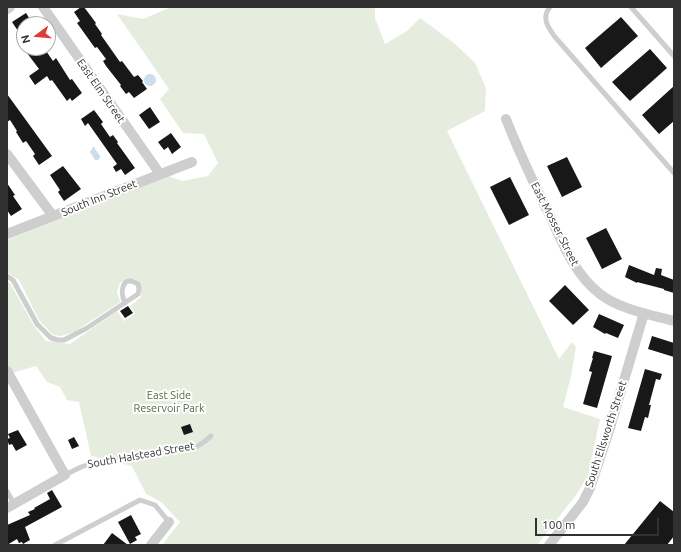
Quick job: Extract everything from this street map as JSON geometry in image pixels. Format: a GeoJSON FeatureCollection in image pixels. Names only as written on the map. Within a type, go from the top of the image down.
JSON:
{"type":"FeatureCollection","features":[{"type":"Feature","properties":{"kind":"street","name":"East Elm Street"},"geometry":{"type":"LineString","coordinates":[[43,7],[160,174]]}},
{"type":"Feature","properties":{"kind":"street","name":"East Mosser Street"},"geometry":{"type":"LineString","coordinates":[[506,119],[536,188],[571,258],[582,276],[601,295],[616,304],[674,321]]}},
{"type":"Feature","properties":{"kind":"street"},"geometry":{"type":"LineString","coordinates":[[7,154],[52,216]]}},
{"type":"Feature","properties":{"kind":"street","name":"South Inn Street"},"geometry":{"type":"LineString","coordinates":[[7,234],[192,162]]}},
{"type":"Feature","properties":{"kind":"street","name":"South Ellsworth Street"},"geometry":{"type":"LineString","coordinates":[[549,545],[583,502],[590,488],[609,431],[644,313]]}},
{"type":"Feature","properties":{"kind":"street"},"geometry":{"type":"LineString","coordinates":[[7,371],[65,475]]}},
{"type":"Feature","properties":{"kind":"street","name":"South Halstead Street"},"geometry":{"type":"LineString","coordinates":[[11,506],[65,475]]}},
{"type":"Feature","properties":{"kind":"street"},"geometry":{"type":"LineString","coordinates":[[151,545],[170,522]]}},
{"type":"Feature","properties":{"kind":"lane"},"geometry":{"type":"LineString","coordinates":[[550,7],[546,13],[548,28],[674,173]]}},
{"type":"Feature","properties":{"kind":"lane"},"geometry":{"type":"LineString","coordinates":[[631,7],[674,56]]}},
{"type":"Feature","properties":{"kind":"lane"},"geometry":{"type":"LineString","coordinates":[[7,276],[13,280],[37,324],[51,338],[58,340],[64,340],[87,328],[125,303]]}},
{"type":"Feature","properties":{"kind":"lane","name":"South Halstead Street"},"geometry":{"type":"LineString","coordinates":[[65,475],[81,466],[93,463],[196,447],[211,436]]}},
{"type":"Feature","properties":{"kind":"lane"},"geometry":{"type":"LineString","coordinates":[[7,491],[11,506]]}},
{"type":"Feature","properties":{"kind":"lane"},"geometry":{"type":"LineString","coordinates":[[56,545],[140,500],[155,505],[170,522]]}},
{"type":"Feature","properties":{"kind":"green space","name":"East Side Reservoir Park"},"geometry":{"type":"Polygon","coordinates":[[[171,7],[375,7],[375,18],[385,44],[407,31],[420,18],[454,43],[475,63],[486,88],[485,111],[447,131],[559,359],[572,342],[576,347],[571,376],[563,407],[600,419],[588,476],[576,495],[537,545],[162,545],[180,522],[161,502],[146,494],[132,466],[91,456],[79,402],[67,400],[60,387],[47,382],[36,366],[12,373],[7,364],[7,281],[10,283],[34,326],[46,341],[70,344],[117,311],[124,321],[135,314],[130,306],[141,297],[140,283],[136,279],[128,279],[120,283],[117,291],[120,302],[74,332],[61,336],[53,335],[39,320],[19,280],[7,272],[7,240],[168,176],[182,181],[208,176],[218,163],[204,134],[183,133],[160,99],[169,89],[117,14],[143,19],[171,7]]]}},
{"type":"Feature","properties":{"kind":"water"},"geometry":{"type":"Polygon","coordinates":[[[148,74],[152,74],[156,80],[152,86],[148,86],[144,82],[144,78],[148,74]]]}},
{"type":"Feature","properties":{"kind":"water"},"geometry":{"type":"Polygon","coordinates":[[[93,147],[95,147],[100,156],[98,160],[95,160],[90,152],[93,147]]]}},
{"type":"Feature","properties":{"kind":"building"},"geometry":{"type":"Polygon","coordinates":[[[81,7],[84,7],[96,23],[95,24],[102,34],[101,35],[120,62],[122,61],[134,77],[138,75],[143,81],[142,82],[147,89],[134,98],[129,92],[126,94],[103,61],[106,59],[97,47],[95,48],[77,23],[80,21],[74,12],[81,7]]]}},
{"type":"Feature","properties":{"kind":"building"},"geometry":{"type":"Polygon","coordinates":[[[621,17],[638,36],[601,68],[585,48],[621,17]]]}},
{"type":"Feature","properties":{"kind":"building"},"geometry":{"type":"Polygon","coordinates":[[[16,19],[16,28],[12,22],[16,19]]]}},
{"type":"Feature","properties":{"kind":"building"},"geometry":{"type":"Polygon","coordinates":[[[650,49],[667,68],[630,101],[612,82],[650,49]]]}},
{"type":"Feature","properties":{"kind":"building"},"geometry":{"type":"Polygon","coordinates":[[[29,56],[50,56],[53,61],[56,58],[70,80],[72,79],[82,93],[72,101],[70,98],[67,101],[52,80],[50,81],[47,76],[35,85],[29,76],[39,69],[29,56]]]}},
{"type":"Feature","properties":{"kind":"building"},"geometry":{"type":"Polygon","coordinates":[[[674,86],[674,121],[659,134],[642,115],[674,86]]]}},
{"type":"Feature","properties":{"kind":"building"},"geometry":{"type":"Polygon","coordinates":[[[7,94],[52,156],[39,165],[33,156],[35,154],[26,141],[23,143],[10,120],[7,122],[7,94]]]}},
{"type":"Feature","properties":{"kind":"building"},"geometry":{"type":"Polygon","coordinates":[[[150,107],[160,122],[149,129],[139,115],[150,107]]]}},
{"type":"Feature","properties":{"kind":"building"},"geometry":{"type":"Polygon","coordinates":[[[94,110],[103,122],[101,124],[110,137],[113,135],[135,168],[125,175],[121,169],[116,172],[113,167],[117,164],[88,123],[85,126],[81,119],[94,110]]]}},
{"type":"Feature","properties":{"kind":"building"},"geometry":{"type":"Polygon","coordinates":[[[171,133],[181,147],[172,154],[168,147],[164,150],[158,142],[171,133]]]}},
{"type":"Feature","properties":{"kind":"building"},"geometry":{"type":"Polygon","coordinates":[[[567,157],[582,187],[562,197],[547,166],[567,157]]]}},
{"type":"Feature","properties":{"kind":"building"},"geometry":{"type":"Polygon","coordinates":[[[63,166],[81,189],[64,201],[58,192],[60,190],[50,175],[63,166]]]}},
{"type":"Feature","properties":{"kind":"building"},"geometry":{"type":"Polygon","coordinates":[[[510,177],[529,215],[509,225],[490,187],[510,177]]]}},
{"type":"Feature","properties":{"kind":"building"},"geometry":{"type":"Polygon","coordinates":[[[7,183],[15,195],[13,196],[22,209],[11,216],[7,210],[7,183]]]}},
{"type":"Feature","properties":{"kind":"building"},"geometry":{"type":"Polygon","coordinates":[[[606,228],[622,259],[602,269],[586,238],[606,228]]]}},
{"type":"Feature","properties":{"kind":"building"},"geometry":{"type":"Polygon","coordinates":[[[629,265],[654,275],[656,268],[662,269],[661,275],[674,280],[674,293],[664,289],[637,283],[625,277],[629,265]]]}},
{"type":"Feature","properties":{"kind":"building"},"geometry":{"type":"Polygon","coordinates":[[[565,285],[589,310],[573,325],[549,301],[565,285]]]}},
{"type":"Feature","properties":{"kind":"building"},"geometry":{"type":"Polygon","coordinates":[[[128,306],[133,313],[125,318],[120,311],[128,306]]]}},
{"type":"Feature","properties":{"kind":"building"},"geometry":{"type":"Polygon","coordinates":[[[599,314],[624,325],[618,338],[606,333],[605,334],[593,327],[599,314]]]}},
{"type":"Feature","properties":{"kind":"building"},"geometry":{"type":"Polygon","coordinates":[[[652,336],[674,343],[674,357],[648,349],[652,336]]]}},
{"type":"Feature","properties":{"kind":"building"},"geometry":{"type":"Polygon","coordinates":[[[594,351],[612,356],[597,408],[583,404],[592,372],[589,371],[594,351]]]}},
{"type":"Feature","properties":{"kind":"building"},"geometry":{"type":"Polygon","coordinates":[[[645,369],[662,374],[660,380],[656,379],[649,405],[651,405],[648,418],[645,417],[641,431],[628,428],[645,369]]]}},
{"type":"Feature","properties":{"kind":"building"},"geometry":{"type":"Polygon","coordinates":[[[190,424],[193,432],[184,435],[181,427],[190,424]]]}},
{"type":"Feature","properties":{"kind":"building"},"geometry":{"type":"Polygon","coordinates":[[[18,430],[27,445],[16,451],[12,444],[9,445],[7,439],[10,438],[8,434],[18,430]]]}},
{"type":"Feature","properties":{"kind":"building"},"geometry":{"type":"Polygon","coordinates":[[[74,437],[79,446],[72,449],[68,440],[74,437]]]}},
{"type":"Feature","properties":{"kind":"building"},"geometry":{"type":"Polygon","coordinates":[[[52,490],[62,507],[25,527],[30,540],[23,544],[22,542],[19,543],[17,539],[7,545],[7,525],[30,515],[28,512],[50,499],[47,493],[52,490]]]}},
{"type":"Feature","properties":{"kind":"building"},"geometry":{"type":"Polygon","coordinates":[[[660,501],[674,512],[674,536],[667,545],[624,545],[660,501]]]}},
{"type":"Feature","properties":{"kind":"building"},"geometry":{"type":"Polygon","coordinates":[[[131,515],[141,534],[135,537],[137,540],[130,544],[118,522],[131,515]]]}},
{"type":"Feature","properties":{"kind":"building"},"geometry":{"type":"Polygon","coordinates":[[[112,533],[128,545],[103,545],[112,533]]]}}]}
